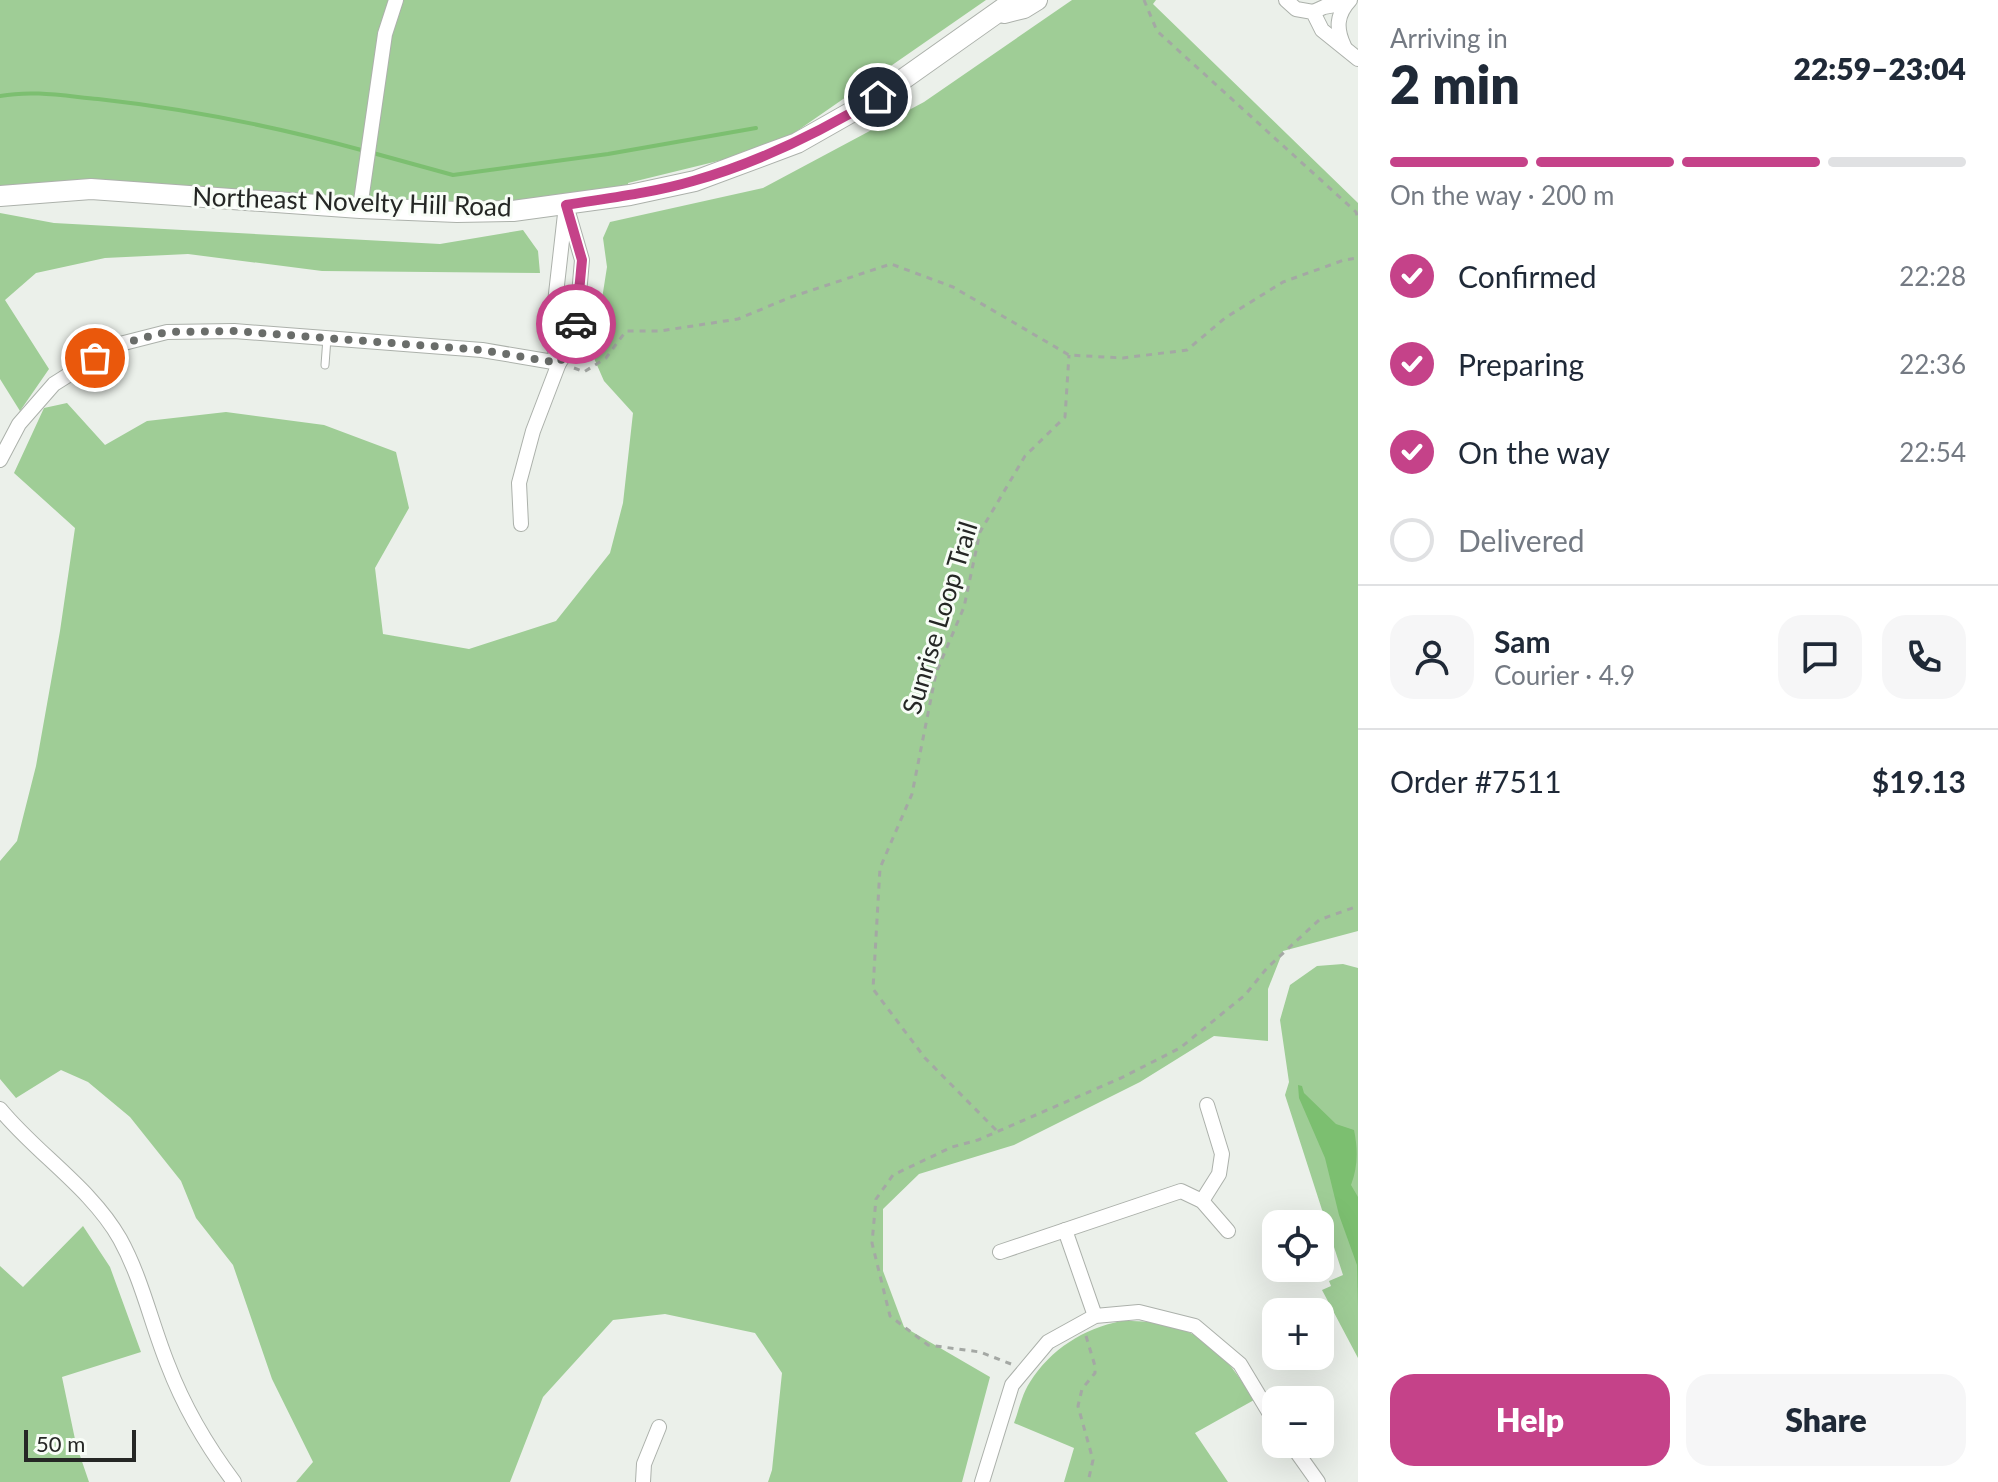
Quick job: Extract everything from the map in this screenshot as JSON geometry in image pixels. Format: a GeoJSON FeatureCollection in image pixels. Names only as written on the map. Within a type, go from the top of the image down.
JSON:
{"type":"FeatureCollection","features":[{"type":"Feature","properties":{"kind":"main road","name":"Northeast Novelty Hill Road"},"geometry":{"type":"LineString","coordinates":[[0,196],[91,189],[360,208],[513,211],[566,205],[695,181],[797,143],[878,97],[1015,0]]}},
{"type":"Feature","properties":{"kind":"main road","name":"Northeast Novelty Hill Road"},"geometry":{"type":"LineString","coordinates":[[992,16],[1024,8],[1037,0]]}},
{"type":"Feature","properties":{"kind":"street"},"geometry":{"type":"LineString","coordinates":[[360,208],[385,34],[396,0]]}},
{"type":"Feature","properties":{"kind":"street"},"geometry":{"type":"LineString","coordinates":[[1286,0],[1296,9],[1313,12],[1348,2]]}},
{"type":"Feature","properties":{"kind":"street"},"geometry":{"type":"LineString","coordinates":[[1344,46],[1338,34],[1338,23],[1340,11],[1348,2]]}},
{"type":"Feature","properties":{"kind":"street"},"geometry":{"type":"LineString","coordinates":[[1313,12],[1322,30],[1358,59]]}},
{"type":"Feature","properties":{"kind":"street"},"geometry":{"type":"LineString","coordinates":[[559,363],[551,338],[566,205]]}},
{"type":"Feature","properties":{"kind":"street"},"geometry":{"type":"LineString","coordinates":[[521,524],[519,483],[533,431],[559,363],[575,340],[582,260],[566,205]]}},
{"type":"Feature","properties":{"kind":"street"},"geometry":{"type":"LineString","coordinates":[[0,460],[19,424],[54,384],[116,345],[167,332],[234,331],[482,350],[559,363]]}},
{"type":"Feature","properties":{"kind":"street"},"geometry":{"type":"LineString","coordinates":[[1202,1201],[1219,1174],[1222,1154],[1207,1105]]}},
{"type":"Feature","properties":{"kind":"street"},"geometry":{"type":"LineString","coordinates":[[0,1109],[22,1136],[96,1206],[118,1237],[135,1270],[166,1362],[184,1404],[234,1482]]}},
{"type":"Feature","properties":{"kind":"street"},"geometry":{"type":"LineString","coordinates":[[1000,1252],[1181,1191],[1202,1201],[1228,1231]]}},
{"type":"Feature","properties":{"kind":"street"},"geometry":{"type":"LineString","coordinates":[[1065,1230],[1095,1316]]}},
{"type":"Feature","properties":{"kind":"street"},"geometry":{"type":"LineString","coordinates":[[982,1482],[1012,1385],[1048,1342],[1095,1316],[1139,1312],[1195,1326],[1240,1364],[1262,1401]]}},
{"type":"Feature","properties":{"kind":"street"},"geometry":{"type":"LineString","coordinates":[[643,1482],[644,1464],[659,1427]]}},
{"type":"Feature","properties":{"kind":"street"},"geometry":{"type":"LineString","coordinates":[[1301,1458],[1318,1482]]}},
{"type":"Feature","properties":{"kind":"lane"},"geometry":{"type":"LineString","coordinates":[[325,365],[327,338]]}},
{"type":"Feature","properties":{"kind":"path"},"geometry":{"type":"LineString","coordinates":[[1144,0],[1157,31],[1356,212],[1358,218]]}},
{"type":"Feature","properties":{"kind":"path"},"geometry":{"type":"LineString","coordinates":[[559,363],[584,372],[606,358],[626,331],[660,331],[738,319],[791,297],[891,264],[953,287],[1069,355],[1123,358],[1187,350],[1225,318],[1283,282],[1358,258]]}},
{"type":"Feature","properties":{"kind":"path","name":"Sunrise Loop Trail"},"geometry":{"type":"LineString","coordinates":[[997,1131],[925,1058],[873,989],[880,868],[912,794],[936,673],[964,607],[980,532],[1025,456],[1065,417],[1069,355]]}},
{"type":"Feature","properties":{"kind":"path"},"geometry":{"type":"LineString","coordinates":[[1013,1365],[980,1352],[928,1345],[890,1316],[872,1243],[876,1199],[893,1175],[952,1147],[1121,1078],[1180,1048],[1245,995],[1267,968],[1319,920],[1358,906]]}},
{"type":"Feature","properties":{"kind":"path"},"geometry":{"type":"LineString","coordinates":[[1080,1323],[1095,1366],[1095,1373],[1082,1389],[1078,1406],[1093,1460],[1088,1482]]}},
{"type":"Feature","properties":{"kind":"shaded area"},"geometry":{"type":"Polygon","coordinates":[[[0,0],[986,0],[784,140],[755,152],[628,183],[630,195],[457,212],[0,196],[0,0]]]}},
{"type":"Feature","properties":{"kind":"shaded area"},"geometry":{"type":"Polygon","coordinates":[[[1072,0],[1156,0],[1153,4],[1358,203],[1358,931],[1283,951],[1268,989],[1268,1041],[1214,1036],[1140,1082],[1014,1145],[919,1174],[883,1209],[883,1271],[904,1327],[990,1377],[962,1482],[768,1482],[772,1470],[782,1373],[755,1333],[665,1314],[613,1320],[543,1397],[510,1482],[296,1482],[313,1462],[272,1379],[233,1265],[196,1218],[181,1181],[130,1117],[88,1082],[61,1070],[16,1098],[0,1079],[0,861],[17,841],[36,766],[75,528],[14,473],[44,408],[67,403],[105,445],[147,421],[226,412],[324,425],[396,452],[409,508],[375,568],[383,634],[469,649],[556,621],[610,553],[623,503],[633,413],[604,381],[593,356],[607,267],[603,238],[610,222],[763,188],[924,102],[1072,0]]]}},
{"type":"Feature","properties":{"kind":"shaded area"},"geometry":{"type":"Polygon","coordinates":[[[0,213],[54,223],[440,244],[523,230],[538,251],[540,273],[322,271],[188,254],[105,258],[36,273],[5,300],[49,369],[20,411],[0,379],[0,213]]]}},
{"type":"Feature","properties":{"kind":"shaded area"},"geometry":{"type":"Polygon","coordinates":[[[1343,964],[1358,968],[1358,1358],[1334,1313],[1334,1298],[1326,1298],[1322,1290],[1343,1275],[1334,1247],[1334,1210],[1322,1210],[1285,1095],[1289,1082],[1280,1020],[1290,985],[1317,966],[1343,964]]]}},
{"type":"Feature","properties":{"kind":"shaded area"},"geometry":{"type":"Polygon","coordinates":[[[1298,1085],[1336,1124],[1354,1130],[1357,1158],[1351,1185],[1358,1197],[1358,1308],[1357,1265],[1339,1215],[1325,1158],[1299,1098],[1298,1085]]]}},
{"type":"Feature","properties":{"kind":"shaded area"},"geometry":{"type":"Polygon","coordinates":[[[83,1226],[110,1267],[141,1352],[62,1377],[76,1444],[89,1482],[0,1482],[0,1266],[23,1287],[83,1226]]]}},
{"type":"Feature","properties":{"kind":"shaded area"},"geometry":{"type":"Polygon","coordinates":[[[1121,1321],[1166,1325],[1184,1330],[1215,1349],[1241,1380],[1254,1400],[1195,1433],[1228,1482],[1064,1482],[1074,1448],[1014,1423],[1027,1387],[1038,1370],[1058,1350],[1094,1329],[1121,1321]]]}},
{"type":"Feature","properties":{"kind":"waterway"},"geometry":{"type":"LineString","coordinates":[[0,96],[49,94],[166,108],[266,127],[365,151]]}},
{"type":"Feature","properties":{"kind":"waterway"},"geometry":{"type":"LineString","coordinates":[[373,153],[453,175],[608,154],[756,128]]}},
{"type":"Feature","properties":{"kind":"way so far"},"geometry":{"type":"LineString","coordinates":[[95,358],[116,345],[167,332],[234,331],[482,350],[559,363],[575,340],[576,324]]}},
{"type":"Feature","properties":{"kind":"route"},"geometry":{"type":"LineString","coordinates":[[576,324],[582,260],[566,205],[670,187],[719,173],[797,143],[878,97]]}}]}
